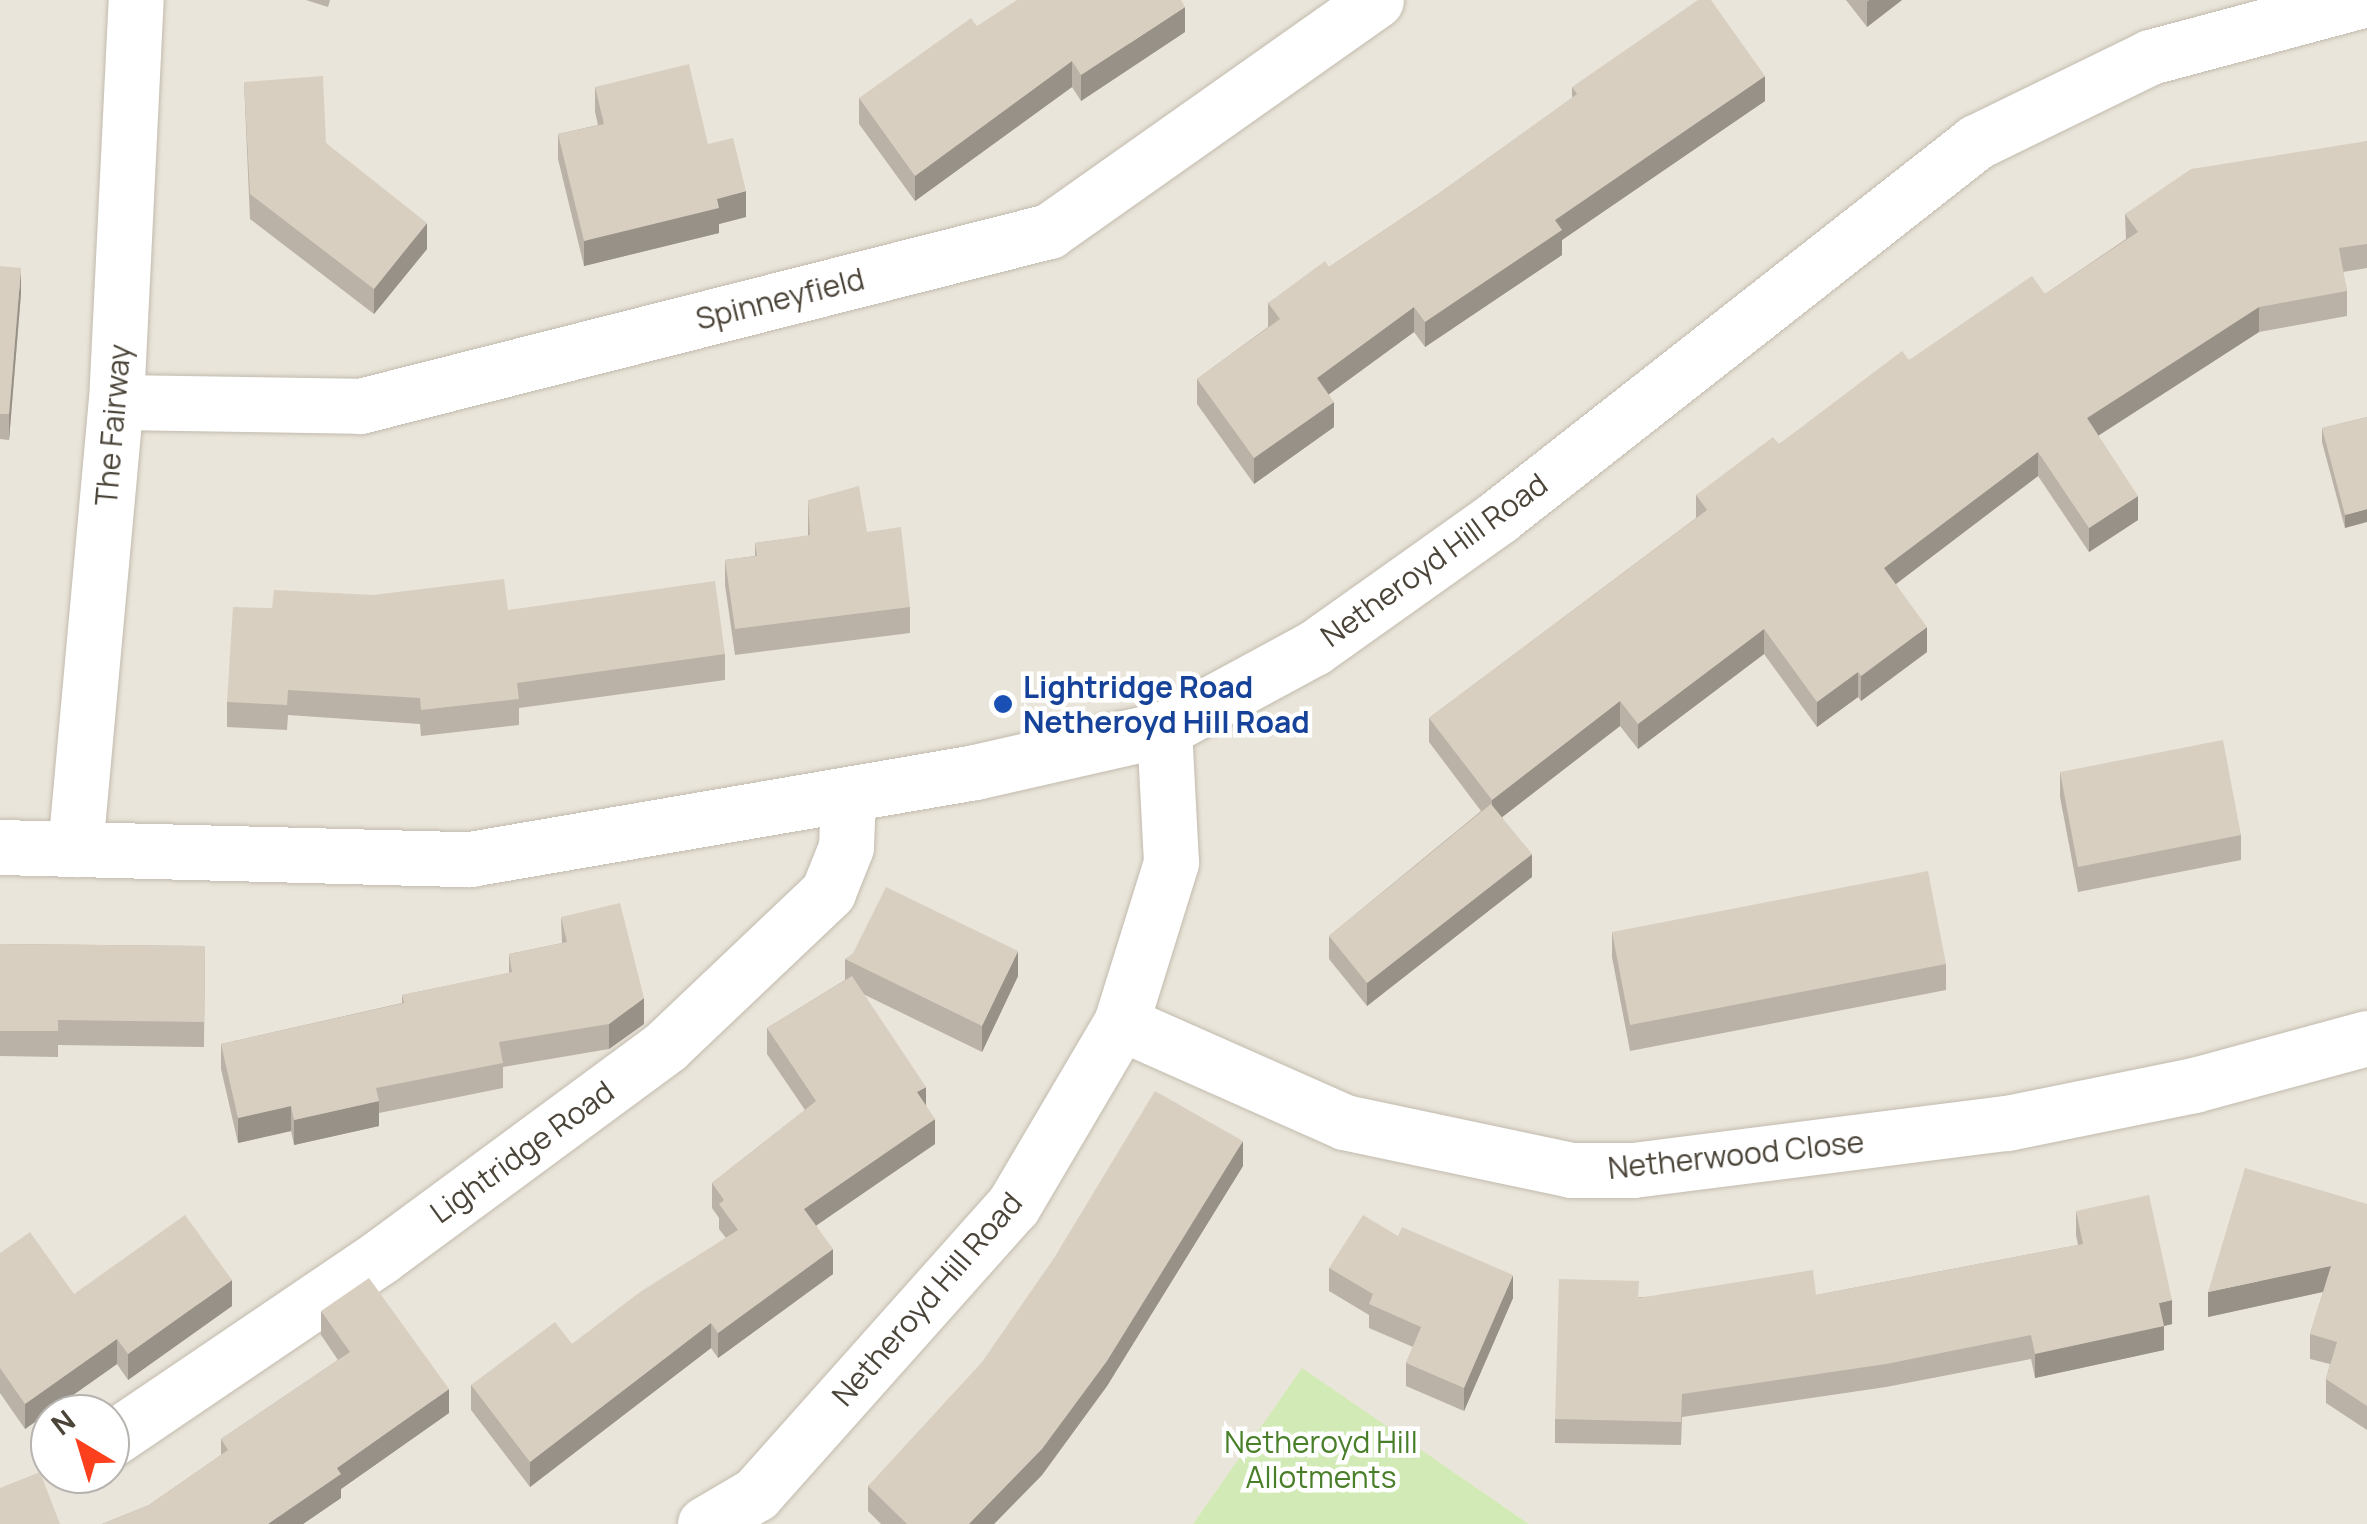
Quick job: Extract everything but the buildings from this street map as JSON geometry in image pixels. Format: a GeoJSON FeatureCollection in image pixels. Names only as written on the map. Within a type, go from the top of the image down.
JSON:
{"type":"FeatureCollection","features":[{"type":"Feature","properties":{"kind":"street","name":"The Fairway"},"geometry":{"type":"LineString","coordinates":[[76,850],[116,402],[136,0]]}},
{"type":"Feature","properties":{"kind":"street","name":"Spinneyfield"},"geometry":{"type":"LineString","coordinates":[[116,402],[360,406],[1049,231],[1376,0]]}},
{"type":"Feature","properties":{"kind":"street","name":"Netheroyd Hill Road"},"geometry":{"type":"LineString","coordinates":[[705,1524],[756,1494],[1012,1206],[1121,1023],[1172,862],[1164,730],[1314,648],[1498,518],[1976,142],[2150,56],[2363,0]]}},
{"type":"Feature","properties":{"kind":"street"},"geometry":{"type":"LineString","coordinates":[[0,847],[470,858],[976,772],[1164,730]]}},
{"type":"Feature","properties":{"kind":"street","name":"Lightridge Road"},"geometry":{"type":"LineString","coordinates":[[130,1426],[380,1257],[666,1046],[828,892],[846,847],[848,794]]}},
{"type":"Feature","properties":{"kind":"street","name":"Netherwood Close"},"geometry":{"type":"LineString","coordinates":[[1121,1023],[1344,1122],[1570,1170],[1634,1170],[2008,1123],[2194,1085],[2367,1038]]}},
{"type":"Feature","properties":{"kind":"shaded area"},"geometry":{"type":"Polygon","coordinates":[[[0,0],[2367,0],[2367,1524],[1529,1524],[1302,1369],[1193,1524],[0,1524],[0,0]]]}},
{"type":"Feature","properties":{"kind":"green space","name":"Netheroyd Hill Allotments"},"geometry":{"type":"Polygon","coordinates":[[[1302,1368],[1529,1524],[1193,1524],[1302,1368]]]}},
{"type":"Feature","properties":{"kind":"place","name":"Lightridge Road Netheroyd Hill Road"},"geometry":{"type":"Point","coordinates":[1003,704]}}]}
